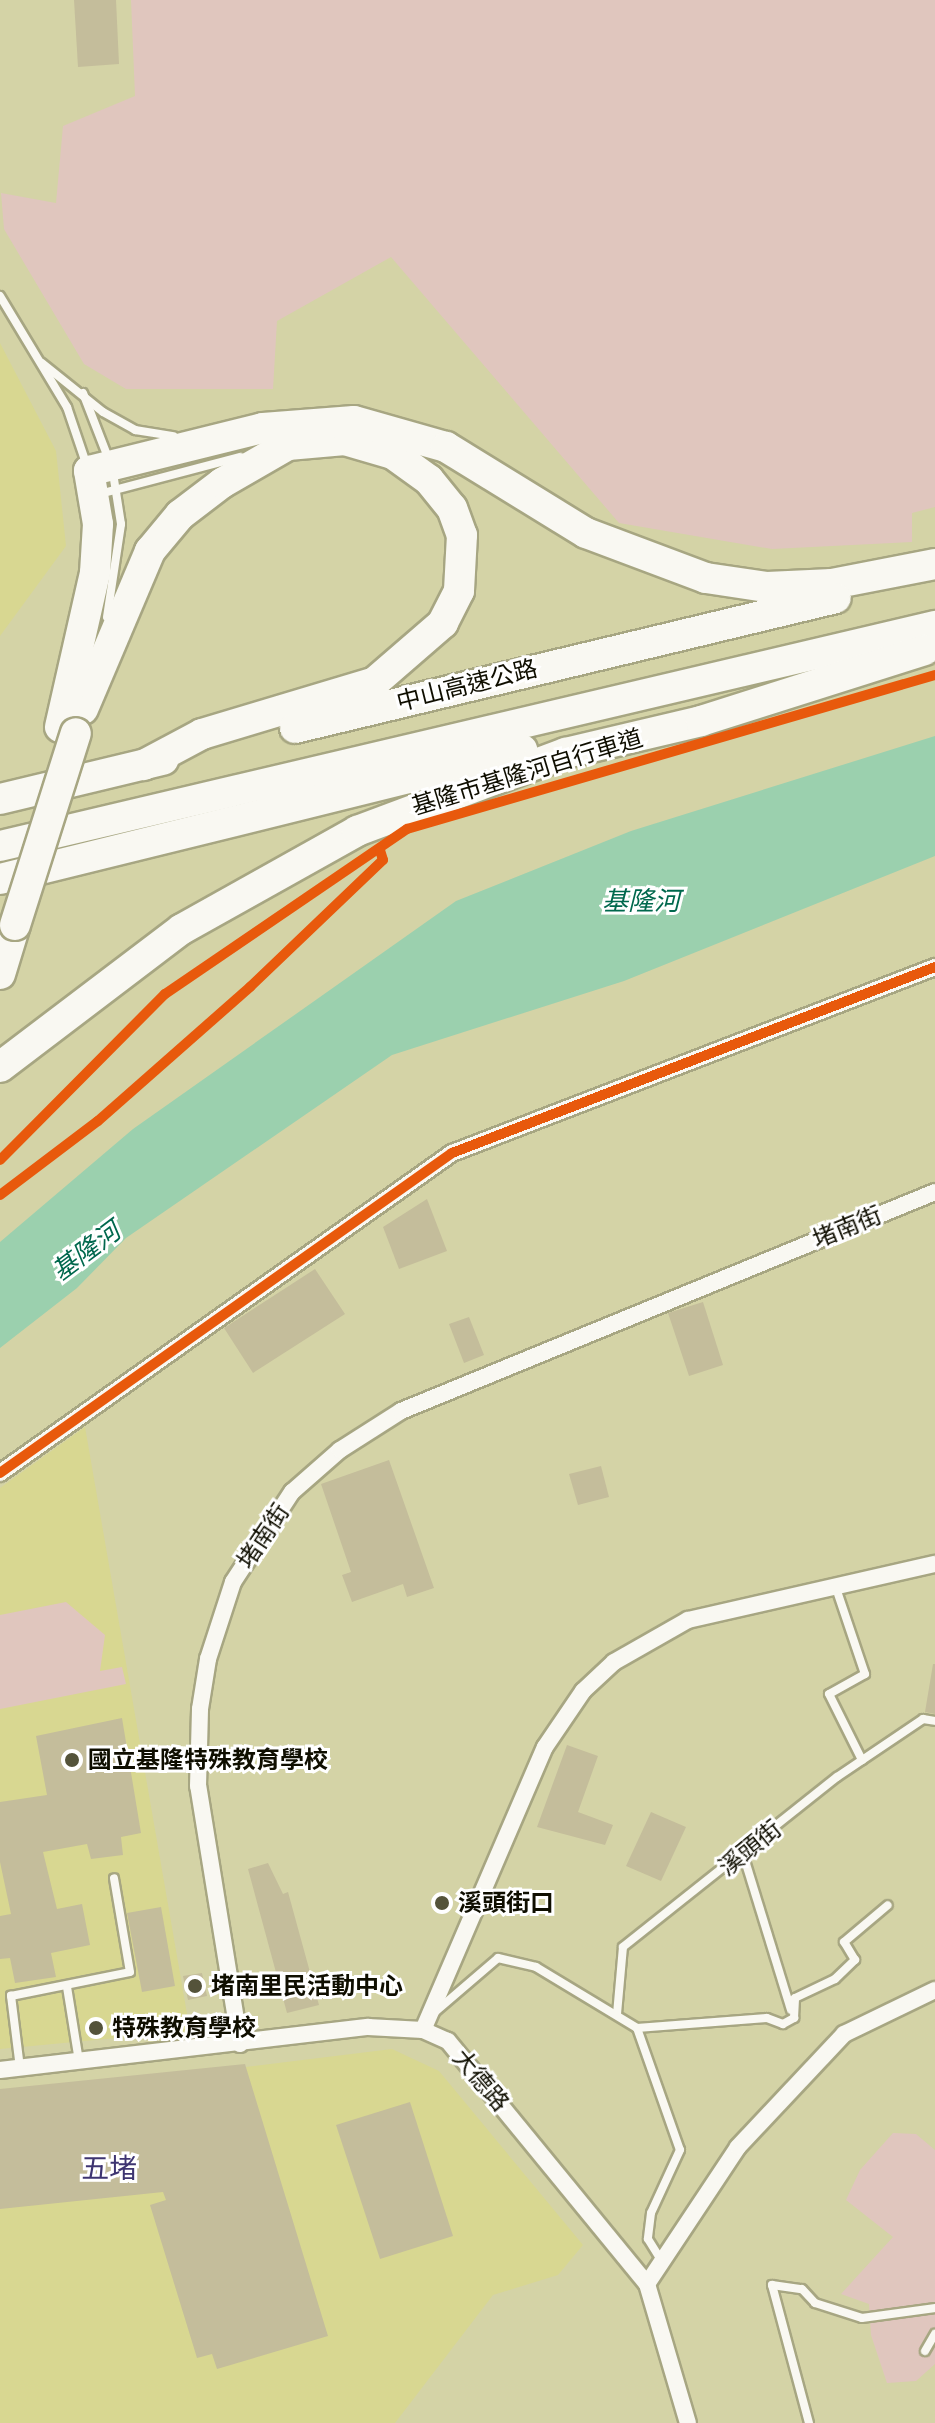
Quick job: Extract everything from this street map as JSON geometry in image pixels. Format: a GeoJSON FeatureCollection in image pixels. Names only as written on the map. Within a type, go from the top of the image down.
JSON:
{"type":"FeatureCollection","features":[{"type":"Feature","properties":{"kind":"highway"},"geometry":{"type":"LineString","coordinates":[[68,730],[95,573],[103,480],[263,428],[354,421],[446,447],[586,533],[706,578],[767,587],[832,584],[935,564]]}},
{"type":"Feature","properties":{"kind":"highway"},"geometry":{"type":"LineString","coordinates":[[0,974],[7,919],[68,730],[132,584],[170,527],[222,483],[288,445],[345,440],[393,454],[429,480],[452,508],[462,535],[459,591],[443,623],[375,682],[202,734],[144,765]]}},
{"type":"Feature","properties":{"kind":"highway","name":"中山高速公路"},"geometry":{"type":"LineString","coordinates":[[0,799],[935,575]]}},
{"type":"Feature","properties":{"kind":"highway"},"geometry":{"type":"LineString","coordinates":[[0,879],[932,641]]}},
{"type":"Feature","properties":{"kind":"highway"},"geometry":{"type":"LineString","coordinates":[[0,1067],[182,929],[357,831],[566,753],[701,721],[932,641]]}},
{"type":"Feature","properties":{"kind":"highway","name":"中山高速公路"},"geometry":{"type":"LineString","coordinates":[[0,846],[932,641]]}},
{"type":"Feature","properties":{"kind":"street"},"geometry":{"type":"LineString","coordinates":[[0,1473],[452,1153],[935,967]]}},
{"type":"Feature","properties":{"kind":"street","name":"堵南街"},"geometry":{"type":"LineString","coordinates":[[240,2044],[198,1786],[200,1709],[233,1582],[292,1492],[340,1450],[401,1411],[935,1192]]}},
{"type":"Feature","properties":{"kind":"street"},"geometry":{"type":"LineString","coordinates":[[425,2024],[545,1747],[583,1691],[614,1662],[688,1620],[935,1564]]}},
{"type":"Feature","properties":{"kind":"street"},"geometry":{"type":"LineString","coordinates":[[647,2284],[738,2147],[844,2034],[935,1990]]}},
{"type":"Feature","properties":{"kind":"street","name":"大德路"},"geometry":{"type":"LineString","coordinates":[[240,2044],[368,2027],[425,2024],[448,2041],[477,2072],[647,2284],[688,2423]]}},
{"type":"Feature","properties":{"kind":"street"},"geometry":{"type":"LineString","coordinates":[[0,2070],[240,2044]]}},
{"type":"Feature","properties":{"kind":"lane"},"geometry":{"type":"LineString","coordinates":[[0,296],[67,407],[121,524],[113,593],[93,676]]}},
{"type":"Feature","properties":{"kind":"lane"},"geometry":{"type":"LineString","coordinates":[[42,363],[135,430],[165,437],[263,428]]}},
{"type":"Feature","properties":{"kind":"lane"},"geometry":{"type":"LineString","coordinates":[[83,393],[103,480]]}},
{"type":"Feature","properties":{"kind":"lane"},"geometry":{"type":"LineString","coordinates":[[103,480],[288,445]]}},
{"type":"Feature","properties":{"kind":"lane"},"geometry":{"type":"LineString","coordinates":[[835,1585],[865,1674],[829,1694],[862,1760]]}},
{"type":"Feature","properties":{"kind":"lane","name":"溪頭街"},"geometry":{"type":"LineString","coordinates":[[617,2014],[623,1947],[862,1760],[923,1719],[935,1721]]}},
{"type":"Feature","properties":{"kind":"lane"},"geometry":{"type":"LineString","coordinates":[[743,1854],[794,2018]]}},
{"type":"Feature","properties":{"kind":"lane"},"geometry":{"type":"LineString","coordinates":[[0,1991],[11,1996],[130,1972],[114,1878]]}},
{"type":"Feature","properties":{"kind":"lane"},"geometry":{"type":"LineString","coordinates":[[794,2018],[795,1998],[835,1979],[855,1960],[844,1942],[888,1905]]}},
{"type":"Feature","properties":{"kind":"lane"},"geometry":{"type":"LineString","coordinates":[[425,2024],[498,1958],[536,1967],[637,2028],[680,2150],[651,2213],[648,2239],[662,2261]]}},
{"type":"Feature","properties":{"kind":"lane"},"geometry":{"type":"LineString","coordinates":[[67,1987],[79,2061]]}},
{"type":"Feature","properties":{"kind":"lane"},"geometry":{"type":"LineString","coordinates":[[11,1996],[20,2068]]}},
{"type":"Feature","properties":{"kind":"lane"},"geometry":{"type":"LineString","coordinates":[[637,2028],[767,2018],[783,2024],[794,2018]]}},
{"type":"Feature","properties":{"kind":"lane"},"geometry":{"type":"LineString","coordinates":[[809,2423],[772,2285],[802,2289],[815,2303],[862,2318],[935,2308]]}},
{"type":"Feature","properties":{"kind":"lane"},"geometry":{"type":"LineString","coordinates":[[925,2351],[935,2334]]}},
{"type":"Feature","properties":{"kind":"shaded area"},"geometry":{"type":"Polygon","coordinates":[[[131,0],[935,0],[935,507],[912,513],[912,542],[772,549],[619,523],[391,257],[277,321],[273,389],[126,389],[84,364],[4,229],[1,193],[56,203],[63,126],[135,96],[131,0]]]}},
{"type":"Feature","properties":{"kind":"shaded area"},"geometry":{"type":"Polygon","coordinates":[[[0,343],[56,451],[66,546],[0,636],[0,343]]]}},
{"type":"Feature","properties":{"kind":"shaded area","name":"國立基隆特殊教育學校"},"geometry":{"type":"Polygon","coordinates":[[[85,1427],[190,2031],[0,2049],[0,1488],[85,1427]]]}},
{"type":"Feature","properties":{"kind":"shaded area"},"geometry":{"type":"Polygon","coordinates":[[[66,1602],[105,1635],[100,1671],[122,1667],[126,1684],[0,1709],[0,1615],[66,1602]]]}},
{"type":"Feature","properties":{"kind":"shaded area"},"geometry":{"type":"Polygon","coordinates":[[[392,2049],[439,2071],[583,2245],[558,2275],[493,2295],[395,2423],[0,2423],[0,2097],[392,2049]]]}},
{"type":"Feature","properties":{"kind":"shaded area"},"geometry":{"type":"Polygon","coordinates":[[[893,2133],[916,2134],[935,2150],[935,2364],[916,2381],[887,2383],[871,2335],[869,2304],[841,2294],[893,2237],[846,2200],[860,2170],[893,2133]]]}},
{"type":"Feature","properties":{"kind":"water","name":"基隆河"},"geometry":{"type":"Polygon","coordinates":[[[935,736],[935,856],[624,981],[392,1055],[126,1238],[77,1288],[0,1348],[0,1242],[133,1129],[456,901],[631,831],[935,736]]]}},
{"type":"Feature","properties":{"kind":"building"},"geometry":{"type":"Polygon","coordinates":[[[74,0],[116,0],[119,64],[78,67],[74,0]]]}},
{"type":"Feature","properties":{"kind":"building"},"geometry":{"type":"Polygon","coordinates":[[[427,1199],[447,1251],[399,1269],[383,1227],[427,1199]]]}},
{"type":"Feature","properties":{"kind":"building"},"geometry":{"type":"Polygon","coordinates":[[[315,1269],[345,1314],[253,1373],[224,1328],[315,1269]]]}},
{"type":"Feature","properties":{"kind":"building"},"geometry":{"type":"Polygon","coordinates":[[[703,1302],[723,1365],[689,1376],[668,1313],[703,1302]]]}},
{"type":"Feature","properties":{"kind":"building"},"geometry":{"type":"Polygon","coordinates":[[[469,1317],[484,1355],[464,1363],[449,1324],[469,1317]]]}},
{"type":"Feature","properties":{"kind":"building"},"geometry":{"type":"Polygon","coordinates":[[[389,1460],[434,1588],[407,1597],[403,1584],[352,1602],[342,1575],[351,1572],[321,1484],[389,1460]]]}},
{"type":"Feature","properties":{"kind":"building"},"geometry":{"type":"Polygon","coordinates":[[[601,1466],[609,1497],[578,1505],[569,1474],[601,1466]]]}},
{"type":"Feature","properties":{"kind":"building"},"geometry":{"type":"Polygon","coordinates":[[[935,1664],[935,1714],[925,1712],[935,1664]]]}},
{"type":"Feature","properties":{"kind":"building"},"geometry":{"type":"Polygon","coordinates":[[[122,1718],[141,1833],[121,1837],[123,1855],[91,1859],[87,1844],[43,1852],[57,1909],[82,1904],[90,1945],[51,1953],[56,1977],[15,1983],[10,1958],[0,1959],[0,1916],[11,1914],[0,1862],[0,1802],[47,1795],[36,1736],[122,1718]]]}},
{"type":"Feature","properties":{"kind":"building"},"geometry":{"type":"Polygon","coordinates":[[[567,1745],[598,1756],[578,1812],[613,1825],[605,1845],[537,1827],[567,1745]]]}},
{"type":"Feature","properties":{"kind":"building"},"geometry":{"type":"Polygon","coordinates":[[[651,1812],[686,1827],[661,1881],[626,1866],[651,1812]]]}},
{"type":"Feature","properties":{"kind":"building"},"geometry":{"type":"Polygon","coordinates":[[[268,1863],[283,1894],[288,1892],[319,2005],[287,2013],[248,1869],[268,1863]]]}},
{"type":"Feature","properties":{"kind":"building"},"geometry":{"type":"Polygon","coordinates":[[[161,1907],[175,1986],[142,1992],[127,1913],[161,1907]]]}},
{"type":"Feature","properties":{"kind":"building","name":"堵南里民活動中心"},"geometry":{"type":"Polygon","coordinates":[[[202,1973],[207,1996],[188,2000],[183,1976],[202,1973]]]}},
{"type":"Feature","properties":{"kind":"building"},"geometry":{"type":"Polygon","coordinates":[[[245,2064],[328,2336],[217,2369],[212,2354],[197,2358],[150,2205],[166,2200],[163,2192],[0,2209],[0,2089],[245,2064]]]}},
{"type":"Feature","properties":{"kind":"building"},"geometry":{"type":"Polygon","coordinates":[[[410,2102],[453,2236],[380,2259],[336,2125],[410,2102]]]}},
{"type":"Feature","properties":{"kind":"cycle path","name":"基隆市基隆河自行車道"},"geometry":{"type":"LineString","coordinates":[[0,1160],[165,994],[407,829],[935,675]]}},
{"type":"Feature","properties":{"kind":"cycle path"},"geometry":{"type":"LineString","coordinates":[[0,1195],[98,1121],[250,987],[383,860],[380,850]]}},
{"type":"Feature","properties":{"kind":"cycle path"},"geometry":{"type":"LineString","coordinates":[[0,1473],[452,1153],[935,967]]}},
{"type":"Feature","properties":{"kind":"place","name":"國立基隆特殊教育學校"},"geometry":{"type":"Point","coordinates":[72,1760]}},
{"type":"Feature","properties":{"kind":"place","name":"溪頭街口"},"geometry":{"type":"Point","coordinates":[442,1903]}},
{"type":"Feature","properties":{"kind":"place","name":"堵南里民活動中心"},"geometry":{"type":"Point","coordinates":[195,1986]}},
{"type":"Feature","properties":{"kind":"place","name":"特殊教育學校"},"geometry":{"type":"Point","coordinates":[96,2028]}},
{"type":"Feature","properties":{"kind":"district","name":"五堵"},"geometry":{"type":"Point","coordinates":[109,2168]}}]}
